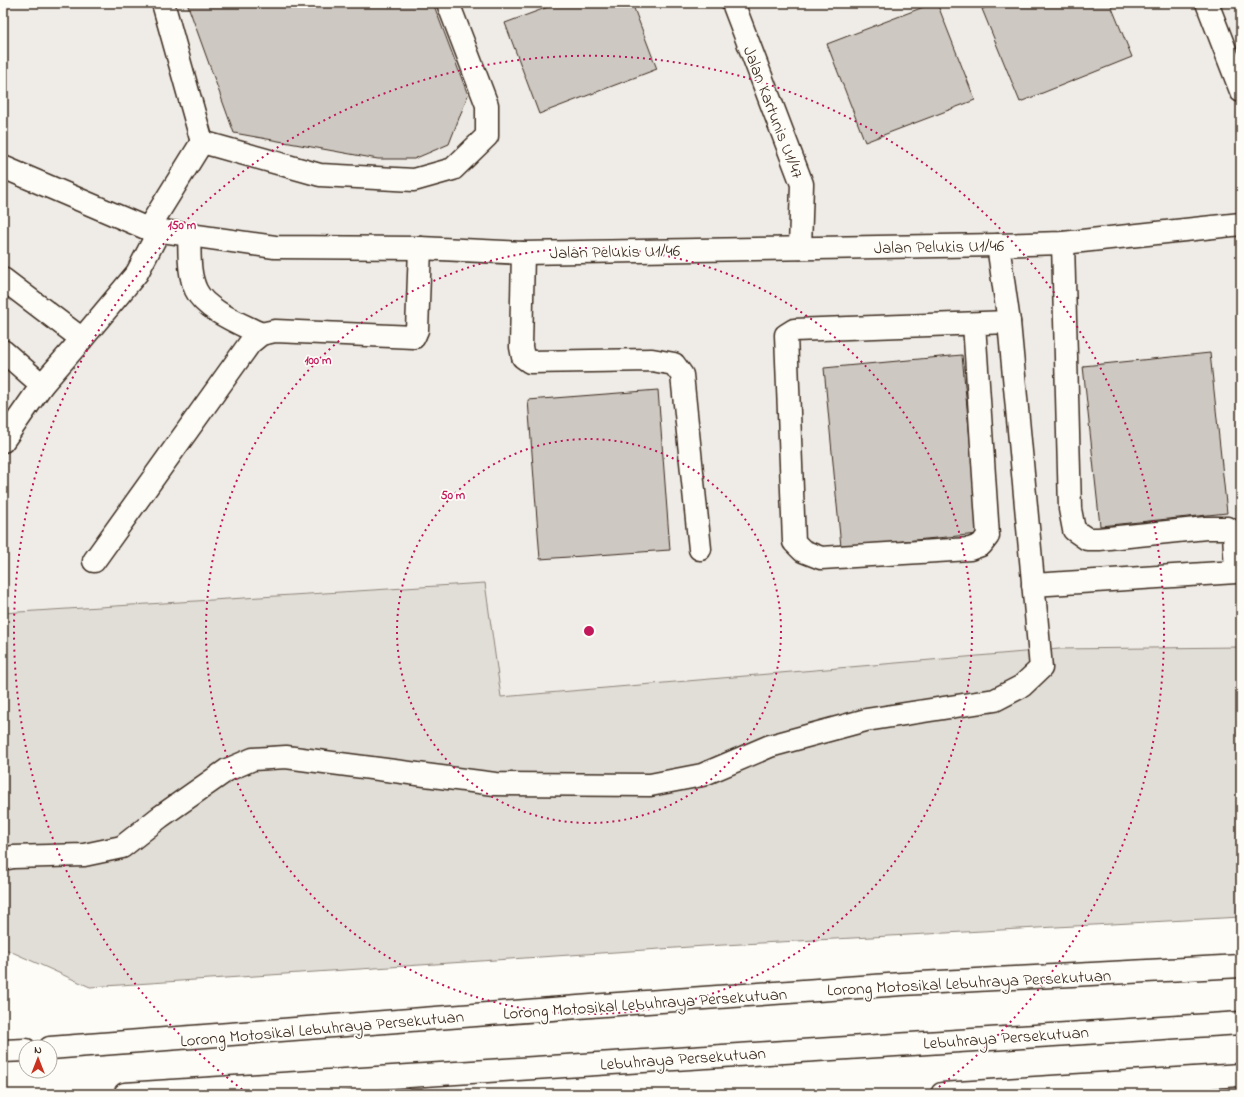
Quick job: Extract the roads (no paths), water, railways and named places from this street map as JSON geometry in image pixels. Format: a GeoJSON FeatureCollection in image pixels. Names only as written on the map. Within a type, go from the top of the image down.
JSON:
{"type":"FeatureCollection","features":[{"type":"Feature","properties":{"kind":"main road"},"geometry":{"type":"LineString","coordinates":[[3,441],[42,385],[137,273],[153,230],[202,142],[163,3]]}},
{"type":"Feature","properties":{"kind":"main road"},"geometry":{"type":"LineString","coordinates":[[202,142],[320,174],[414,180],[453,169],[487,136],[487,105],[448,3]]}},
{"type":"Feature","properties":{"kind":"main road","name":"Jalan Kartunis U1/47"},"geometry":{"type":"LineString","coordinates":[[733,3],[802,184],[800,248]]}},
{"type":"Feature","properties":{"kind":"main road"},"geometry":{"type":"LineString","coordinates":[[1207,3],[1241,91]]}},
{"type":"Feature","properties":{"kind":"main road","name":"Jalan Pelukis U1/46"},"geometry":{"type":"LineString","coordinates":[[3,167],[153,230],[275,247],[420,248],[524,252],[998,245],[1063,243],[1241,224]]}},
{"type":"Feature","properties":{"kind":"main road"},"geometry":{"type":"LineString","coordinates":[[189,235],[191,271],[196,291],[210,307],[261,334]]}},
{"type":"Feature","properties":{"kind":"main road"},"geometry":{"type":"LineString","coordinates":[[1033,585],[1236,572],[1234,533],[1228,528],[1206,528],[1099,539],[1087,539],[1074,530],[1070,509],[1063,243]]}},
{"type":"Feature","properties":{"kind":"main road"},"geometry":{"type":"LineString","coordinates":[[3,859],[84,855],[122,847],[160,817],[227,770],[252,759],[286,757],[495,784],[650,785],[702,775],[770,746],[866,720],[995,700],[1022,686],[1041,668],[1009,322],[998,245]]}},
{"type":"Feature","properties":{"kind":"main road"},"geometry":{"type":"LineString","coordinates":[[94,561],[250,343],[261,334],[275,331],[414,337],[417,330],[420,248]]}},
{"type":"Feature","properties":{"kind":"main road"},"geometry":{"type":"LineString","coordinates":[[524,252],[521,348],[523,357],[530,362],[652,360],[674,364],[682,375],[700,549]]}},
{"type":"Feature","properties":{"kind":"main road"},"geometry":{"type":"LineString","coordinates":[[3,279],[82,339]]}},
{"type":"Feature","properties":{"kind":"main road"},"geometry":{"type":"LineString","coordinates":[[974,324],[988,536],[981,545],[970,549],[821,558],[803,551],[794,542],[786,335],[794,330],[1009,322]]}},
{"type":"Feature","properties":{"kind":"main road"},"geometry":{"type":"LineString","coordinates":[[3,352],[42,385]]}},
{"type":"Feature","properties":{"kind":"main road","name":"Lorong Motosikal Lebuhraya Persekutuan"},"geometry":{"type":"LineString","coordinates":[[58,1047],[871,987],[1241,966]]}},
{"type":"Feature","properties":{"kind":"main road","name":"Lebuhraya Persekutuan"},"geometry":{"type":"LineString","coordinates":[[125,1094],[1241,1023]]}},
{"type":"Feature","properties":{"kind":"main road"},"geometry":{"type":"LineString","coordinates":[[3,1052],[18,1051]]}},
{"type":"Feature","properties":{"kind":"main road"},"geometry":{"type":"LineString","coordinates":[[942,1094],[1241,1076]]}}]}
